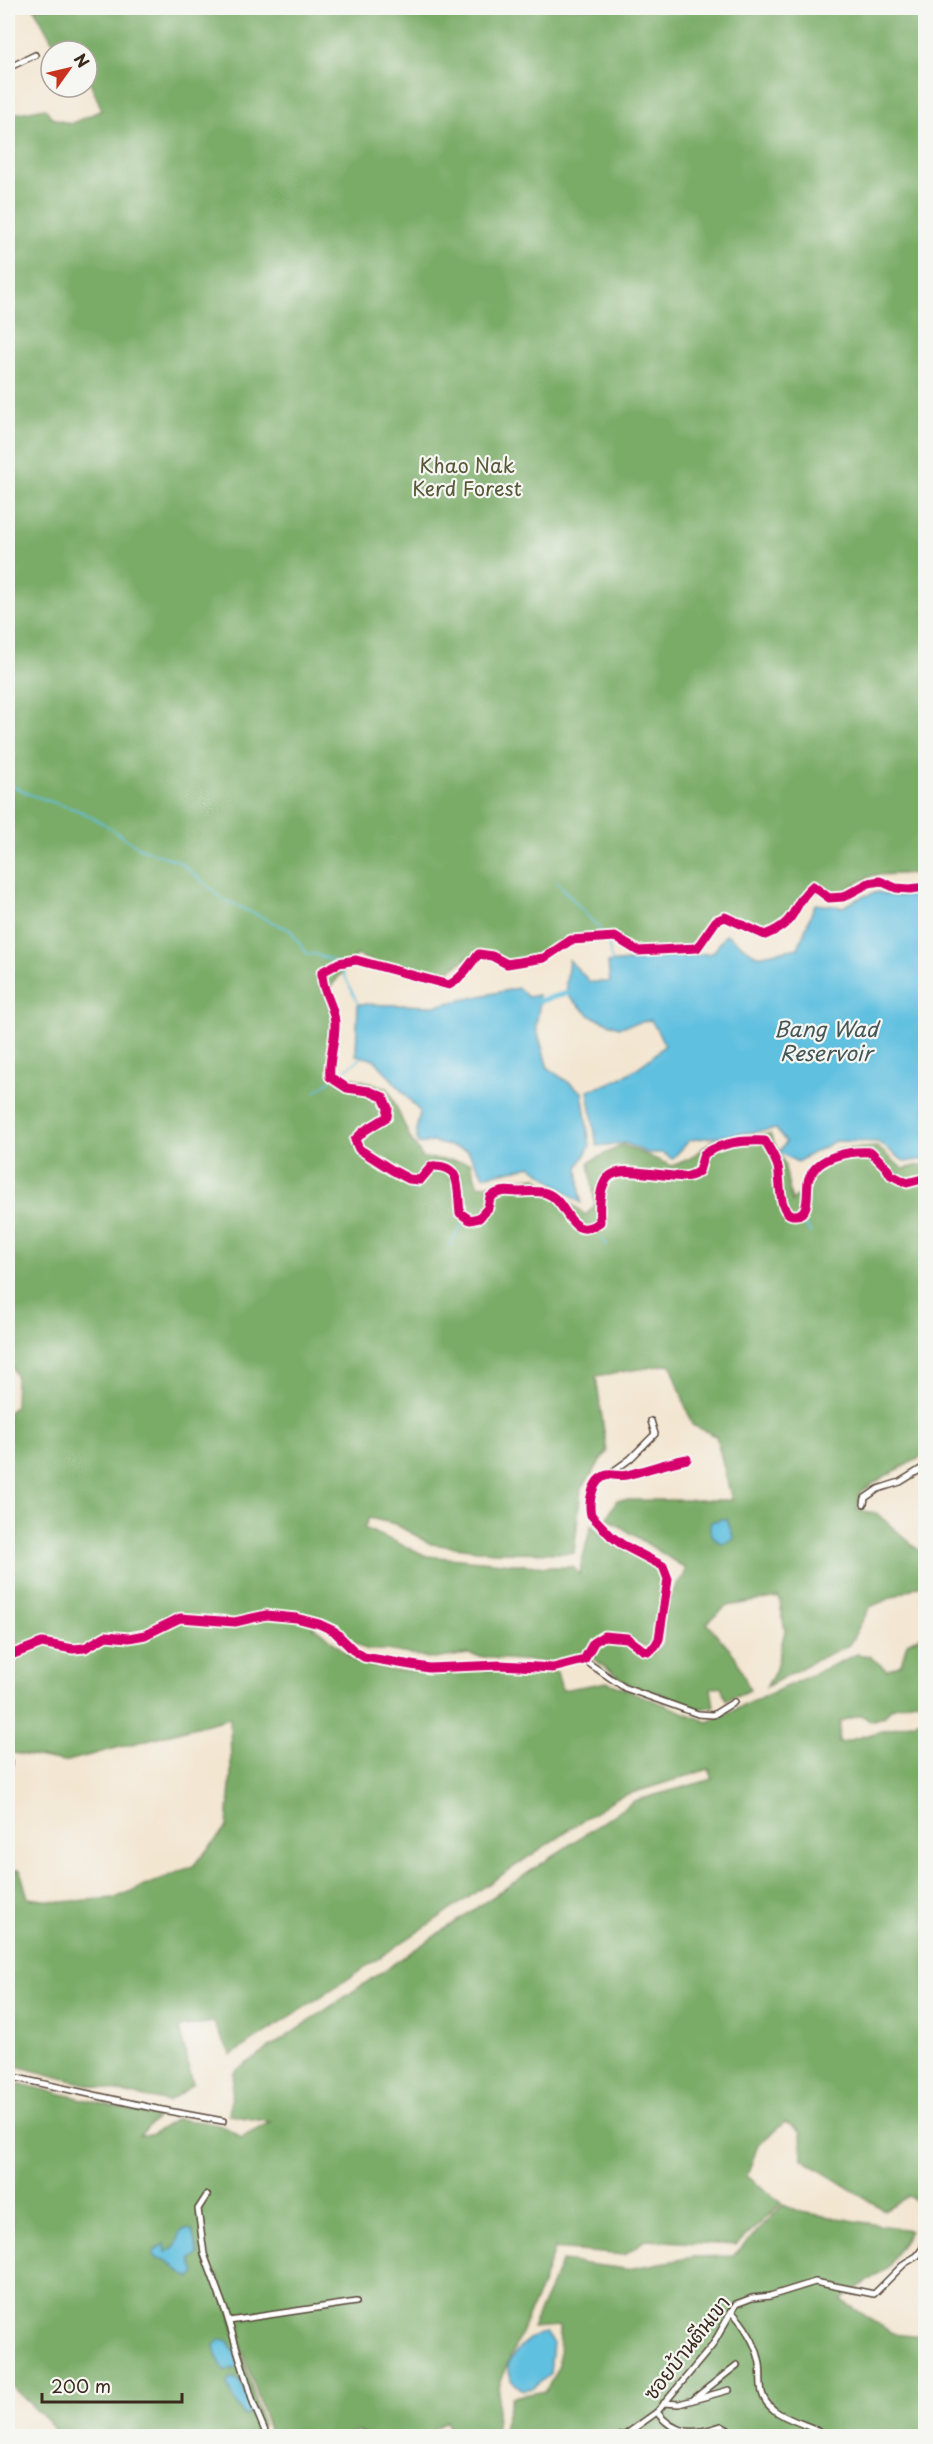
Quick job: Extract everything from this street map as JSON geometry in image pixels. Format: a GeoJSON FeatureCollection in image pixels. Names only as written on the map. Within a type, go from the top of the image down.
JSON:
{"type":"FeatureCollection","features":[{"type":"Feature","properties":{"kind":"street"},"geometry":{"type":"LineString","coordinates":[[8,68],[35,55]]}},
{"type":"Feature","properties":{"kind":"street"},"geometry":{"type":"LineString","coordinates":[[926,887],[896,888],[880,881],[869,883],[843,897],[829,898],[813,886],[804,893],[791,919],[781,929],[765,935],[725,917],[716,921],[697,948],[638,951],[615,937],[571,940],[544,957],[507,964],[492,956],[479,954],[469,963],[459,980],[449,986],[356,960],[339,963],[322,972],[321,983],[335,1019],[334,1052],[330,1077],[347,1088],[383,1097],[388,1108],[387,1117],[364,1131],[356,1140],[359,1149],[409,1179],[420,1180],[432,1166],[443,1165],[452,1171],[458,1185],[460,1213],[470,1220],[479,1218],[488,1208],[490,1197],[498,1191],[546,1193],[558,1201],[577,1226],[584,1230],[590,1229],[600,1222],[600,1187],[607,1178],[619,1171],[687,1177],[699,1171],[704,1154],[711,1149],[718,1145],[747,1140],[765,1141],[778,1169],[781,1201],[787,1212],[794,1215],[799,1215],[805,1209],[809,1178],[822,1163],[838,1155],[871,1152],[891,1175],[907,1183],[926,1178]]}},
{"type":"Feature","properties":{"kind":"street"},"geometry":{"type":"LineString","coordinates":[[8,1656],[42,1643],[73,1649],[86,1648],[106,1636],[129,1638],[145,1635],[180,1618],[235,1622],[266,1615],[296,1618],[319,1624],[334,1631],[353,1650],[364,1656],[429,1668],[501,1665],[553,1668],[584,1659],[594,1642],[604,1636],[627,1638],[643,1650],[652,1650],[659,1639],[668,1579],[663,1566],[623,1545],[591,1515],[593,1488],[630,1459],[655,1434],[651,1420]]}},
{"type":"Feature","properties":{"kind":"street"},"geometry":{"type":"LineString","coordinates":[[608,1475],[627,1475],[661,1464],[687,1459]]}},
{"type":"Feature","properties":{"kind":"street"},"geometry":{"type":"LineString","coordinates":[[864,1504],[865,1498],[878,1489],[900,1482],[926,1466]]}},
{"type":"Feature","properties":{"kind":"street"},"geometry":{"type":"LineString","coordinates":[[584,1659],[625,1688],[698,1714],[713,1715],[734,1702]]}},
{"type":"Feature","properties":{"kind":"street"},"geometry":{"type":"LineString","coordinates":[[8,2076],[223,2121]]}},
{"type":"Feature","properties":{"kind":"street"},"geometry":{"type":"LineString","coordinates":[[207,2195],[198,2209],[204,2254],[229,2321],[254,2405],[267,2436]]}},
{"type":"Feature","properties":{"kind":"street","name":"ซอยบ้านตีนเขา"},"geometry":{"type":"LineString","coordinates":[[620,2436],[625,2435],[657,2412],[712,2346],[736,2304],[815,2282],[874,2294],[905,2263],[917,2256],[923,2248],[926,2230]]}},
{"type":"Feature","properties":{"kind":"street"},"geometry":{"type":"LineString","coordinates":[[229,2321],[356,2302]]}},
{"type":"Feature","properties":{"kind":"street"},"geometry":{"type":"LineString","coordinates":[[731,2311],[754,2345],[760,2361],[759,2381],[764,2396],[773,2410],[828,2436]]}},
{"type":"Feature","properties":{"kind":"street"},"geometry":{"type":"LineString","coordinates":[[694,2399],[737,2366]]}},
{"type":"Feature","properties":{"kind":"street"},"geometry":{"type":"LineString","coordinates":[[664,2403],[679,2404],[729,2390]]}},
{"type":"Feature","properties":{"kind":"street"},"geometry":{"type":"LineString","coordinates":[[657,2412],[673,2428],[692,2432],[724,2426],[739,2436]]}},
{"type":"Feature","properties":{"kind":"street"},"geometry":{"type":"LineString","coordinates":[[566,2436],[594,2436]]}},
{"type":"Feature","properties":{"kind":"green space","name":"Khao Nak Kerd Forest"},"geometry":{"type":"Polygon","coordinates":[[[34,8],[925,8],[925,873],[874,875],[843,890],[808,892],[775,923],[716,919],[695,945],[637,951],[608,938],[571,940],[541,956],[507,964],[486,953],[468,958],[434,976],[394,969],[356,955],[325,994],[333,1014],[329,1071],[388,1088],[410,1138],[423,1158],[470,1162],[478,1186],[536,1177],[586,1215],[595,1205],[589,1162],[623,1145],[672,1166],[689,1159],[713,1140],[770,1134],[784,1163],[792,1202],[836,1150],[877,1147],[903,1169],[925,1164],[925,1455],[885,1476],[861,1492],[857,1510],[876,1513],[920,1551],[923,1584],[870,1607],[849,1645],[766,1687],[775,1672],[785,1631],[779,1597],[727,1606],[707,1623],[735,1656],[750,1690],[726,1700],[721,1686],[711,1688],[714,1706],[700,1709],[662,1694],[630,1685],[591,1657],[606,1644],[613,1642],[625,1644],[648,1655],[655,1652],[664,1642],[664,1616],[676,1585],[684,1576],[685,1568],[607,1518],[617,1500],[732,1500],[716,1436],[692,1425],[671,1364],[596,1376],[607,1452],[581,1489],[574,1553],[493,1552],[431,1544],[395,1524],[369,1518],[364,1528],[427,1556],[547,1567],[572,1567],[579,1574],[591,1525],[611,1543],[653,1564],[662,1573],[664,1588],[655,1637],[650,1646],[643,1646],[632,1639],[615,1636],[599,1641],[588,1651],[576,1657],[550,1662],[490,1658],[468,1654],[434,1659],[387,1650],[367,1650],[349,1639],[333,1623],[319,1616],[313,1627],[322,1632],[356,1662],[394,1671],[557,1672],[562,1690],[607,1682],[708,1722],[857,1654],[869,1656],[887,1670],[901,1664],[907,1643],[925,1634],[925,1698],[891,1708],[885,1716],[870,1721],[861,1715],[840,1721],[839,1743],[925,1719],[925,2221],[922,2204],[909,2196],[884,2210],[802,2159],[801,2131],[785,2122],[758,2145],[747,2176],[782,2203],[736,2245],[645,2240],[624,2255],[554,2249],[542,2285],[500,2381],[496,2426],[492,2436],[450,2436],[446,2421],[424,2436],[370,2436],[359,2432],[337,2436],[271,2436],[218,2274],[263,2425],[249,2436],[60,2436],[49,2422],[8,2383],[8,2081],[158,2117],[139,2136],[154,2133],[176,2119],[219,2125],[241,2138],[270,2122],[229,2115],[234,2072],[634,1801],[713,1779],[709,1769],[616,1798],[231,2055],[213,2022],[179,2028],[193,2084],[168,2102],[8,2064],[8,1870],[20,1870],[28,1898],[61,1902],[115,1898],[193,1866],[227,1827],[231,1771],[230,1718],[64,1762],[8,1752],[8,1412],[15,1407],[16,1376],[8,1356],[8,115],[45,108],[52,118],[70,124],[102,110],[97,99],[99,39],[51,39],[34,8]]]}},
{"type":"Feature","properties":{"kind":"green space"},"geometry":{"type":"Polygon","coordinates":[[[783,2205],[801,2212],[910,2230],[889,2266],[841,2300],[892,2333],[925,2336],[925,2436],[501,2436],[512,2397],[546,2391],[559,2365],[560,2326],[532,2328],[562,2261],[627,2269],[694,2257],[733,2256],[783,2205]]]}},
{"type":"Feature","properties":{"kind":"water","name":"Bang Wad Reservoir"},"geometry":{"type":"Polygon","coordinates":[[[878,892],[894,896],[925,895],[925,1159],[905,1162],[878,1142],[835,1141],[797,1162],[779,1152],[786,1142],[776,1129],[690,1140],[672,1159],[663,1153],[647,1153],[625,1143],[597,1146],[588,1090],[630,1073],[665,1045],[651,1020],[619,1027],[591,1016],[569,997],[566,984],[569,960],[590,982],[610,982],[608,963],[713,953],[726,934],[757,956],[798,948],[815,904],[843,907],[861,897],[878,892]]]}},
{"type":"Feature","properties":{"kind":"water"},"geometry":{"type":"Polygon","coordinates":[[[518,988],[528,997],[538,995],[536,1027],[548,1068],[582,1092],[590,1146],[578,1167],[581,1203],[531,1166],[484,1176],[467,1150],[433,1142],[418,1144],[416,1131],[420,1112],[375,1060],[356,1055],[358,1004],[434,1006],[518,988]]]}},
{"type":"Feature","properties":{"kind":"water"},"geometry":{"type":"Polygon","coordinates":[[[727,1519],[734,1539],[723,1544],[715,1538],[710,1529],[711,1522],[727,1519]]]}},
{"type":"Feature","properties":{"kind":"water"},"geometry":{"type":"Polygon","coordinates":[[[186,2229],[192,2230],[198,2255],[191,2259],[196,2273],[192,2278],[154,2255],[155,2250],[165,2244],[166,2252],[175,2247],[180,2232],[186,2229]]]}},
{"type":"Feature","properties":{"kind":"water"},"geometry":{"type":"Polygon","coordinates":[[[546,2333],[553,2342],[550,2374],[533,2388],[523,2390],[512,2380],[508,2365],[518,2349],[528,2340],[533,2336],[546,2333]]]}},
{"type":"Feature","properties":{"kind":"water"},"geometry":{"type":"Polygon","coordinates":[[[221,2339],[228,2341],[237,2358],[238,2367],[225,2371],[216,2355],[214,2345],[221,2339]]]}},
{"type":"Feature","properties":{"kind":"water"},"geometry":{"type":"Polygon","coordinates":[[[239,2379],[253,2412],[244,2415],[227,2385],[228,2380],[239,2379]]]}},
{"type":"Feature","properties":{"kind":"waterway"},"geometry":{"type":"LineString","coordinates":[[8,784],[34,796],[80,811],[140,848],[180,862],[224,900],[290,930],[307,954],[315,954],[336,962]]}},
{"type":"Feature","properties":{"kind":"waterway"},"geometry":{"type":"LineString","coordinates":[[557,882],[604,934]]}},
{"type":"Feature","properties":{"kind":"waterway"},"geometry":{"type":"LineString","coordinates":[[608,941],[612,963]]}},
{"type":"Feature","properties":{"kind":"waterway"},"geometry":{"type":"LineString","coordinates":[[339,964],[358,1004]]}},
{"type":"Feature","properties":{"kind":"waterway"},"geometry":{"type":"LineString","coordinates":[[539,1001],[568,993]]}},
{"type":"Feature","properties":{"kind":"waterway"},"geometry":{"type":"LineString","coordinates":[[335,1077],[363,1057]]}},
{"type":"Feature","properties":{"kind":"waterway"},"geometry":{"type":"LineString","coordinates":[[315,1092],[331,1080]]}},
{"type":"Feature","properties":{"kind":"waterway"},"geometry":{"type":"LineString","coordinates":[[412,1192],[413,1186]]}},
{"type":"Feature","properties":{"kind":"waterway"},"geometry":{"type":"LineString","coordinates":[[802,1221],[811,1233]]}},
{"type":"Feature","properties":{"kind":"waterway"},"geometry":{"type":"LineString","coordinates":[[449,1246],[463,1224]]}},
{"type":"Feature","properties":{"kind":"waterway"},"geometry":{"type":"LineString","coordinates":[[602,1238],[607,1246]]}},
{"type":"Feature","properties":{"kind":"cycle path"},"geometry":{"type":"LineString","coordinates":[[926,887],[896,888],[880,881],[869,883],[843,897],[829,898],[813,886],[790,918],[776,930],[765,935],[725,917],[716,921],[697,948],[638,951],[615,937],[571,940],[544,958],[507,964],[492,956],[479,954],[462,975],[449,985],[356,960],[339,963],[322,972],[323,985],[335,1022],[330,1077],[347,1088],[369,1091],[383,1097],[388,1108],[387,1117],[364,1131],[355,1140],[359,1149],[409,1179],[420,1180],[432,1166],[449,1169],[454,1174],[458,1188],[460,1213],[470,1220],[479,1218],[488,1208],[490,1197],[497,1193],[539,1192],[554,1197],[575,1225],[581,1228],[589,1227],[600,1222],[600,1201],[603,1186],[608,1177],[627,1171],[690,1176],[699,1171],[704,1154],[726,1144],[741,1142],[765,1141],[777,1163],[783,1204],[790,1214],[801,1214],[806,1205],[809,1178],[820,1164],[836,1156],[854,1152],[871,1152],[891,1175],[907,1183],[926,1178]]}},
{"type":"Feature","properties":{"kind":"cycle path"},"geometry":{"type":"LineString","coordinates":[[8,1656],[42,1643],[73,1649],[85,1648],[106,1636],[129,1638],[145,1635],[180,1618],[235,1622],[266,1615],[296,1618],[319,1624],[334,1631],[353,1650],[364,1657],[429,1668],[501,1665],[553,1668],[584,1660],[594,1642],[604,1636],[627,1638],[643,1650],[649,1651],[659,1639],[668,1579],[663,1566],[623,1545],[591,1515],[592,1491],[603,1477],[627,1475],[687,1459]]}}]}
